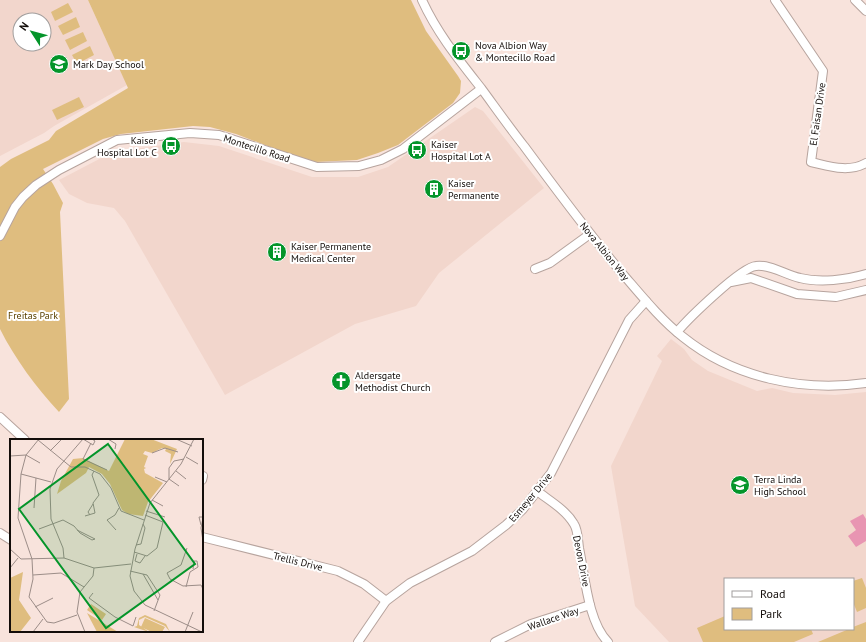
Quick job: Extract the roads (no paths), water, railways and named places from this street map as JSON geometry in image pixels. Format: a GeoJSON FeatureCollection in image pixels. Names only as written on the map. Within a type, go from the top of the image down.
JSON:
{"type":"FeatureCollection","features":[{"type":"Feature","properties":{"kind":"street","name":"Nova Albion Way"},"geometry":{"type":"LineString","coordinates":[[422,0],[449,48],[590,234],[646,301],[677,332],[698,349],[714,358],[740,370],[764,378],[814,386],[866,383]]}},
{"type":"Feature","properties":{"kind":"street","name":"El Faisan Drive"},"geometry":{"type":"LineString","coordinates":[[776,0],[824,71],[811,162],[840,168],[853,168],[866,163]]}},
{"type":"Feature","properties":{"kind":"street"},"geometry":{"type":"LineString","coordinates":[[855,0],[866,11]]}},
{"type":"Feature","properties":{"kind":"street","name":"Montecillo Road"},"geometry":{"type":"LineString","coordinates":[[0,236],[15,207],[30,190],[42,180],[117,140],[190,133],[219,135],[317,167],[359,166],[381,160],[403,149],[481,89]]}},
{"type":"Feature","properties":{"kind":"street"},"geometry":{"type":"LineString","coordinates":[[535,269],[550,263],[590,234]]}},
{"type":"Feature","properties":{"kind":"street"},"geometry":{"type":"LineString","coordinates":[[677,332],[695,313],[742,271],[755,266],[768,267],[801,278],[827,280],[849,279],[866,274]]}},
{"type":"Feature","properties":{"kind":"street"},"geometry":{"type":"LineString","coordinates":[[730,282],[751,278],[797,294],[836,297],[866,290]]}},
{"type":"Feature","properties":{"kind":"street","name":"Esmeyer Drive"},"geometry":{"type":"LineString","coordinates":[[358,642],[386,601],[410,583],[472,551],[506,525],[537,492],[551,473],[629,320],[646,301]]}},
{"type":"Feature","properties":{"kind":"street"},"geometry":{"type":"LineString","coordinates":[[0,417],[24,439]]}},
{"type":"Feature","properties":{"kind":"street","name":"Devon Drive"},"geometry":{"type":"LineString","coordinates":[[537,492],[560,508],[575,525],[595,624],[603,638],[608,642]]}},
{"type":"Feature","properties":{"kind":"street"},"geometry":{"type":"LineString","coordinates":[[0,533],[10,539]]}},
{"type":"Feature","properties":{"kind":"street","name":"Trellis Drive"},"geometry":{"type":"LineString","coordinates":[[203,537],[338,571],[364,584],[386,601]]}},
{"type":"Feature","properties":{"kind":"street","name":"Wallace Way"},"geometry":{"type":"LineString","coordinates":[[495,642],[531,624],[590,605]]}},
{"type":"Feature","properties":{"kind":"place","name":"Nova Albion Way & Montecillo Road"},"geometry":{"type":"Point","coordinates":[461,51]}},
{"type":"Feature","properties":{"kind":"place","name":"Mark Day School"},"geometry":{"type":"Point","coordinates":[59,64]}},
{"type":"Feature","properties":{"kind":"place","name":"Kaiser Hospital Lot C"},"geometry":{"type":"Point","coordinates":[171,146]}},
{"type":"Feature","properties":{"kind":"place","name":"Kaiser Hospital Lot A"},"geometry":{"type":"Point","coordinates":[417,150]}},
{"type":"Feature","properties":{"kind":"place","name":"Kaiser Permanente"},"geometry":{"type":"Point","coordinates":[434,189]}},
{"type":"Feature","properties":{"kind":"place","name":"Kaiser Permanente Medical Center"},"geometry":{"type":"Point","coordinates":[277,252]}},
{"type":"Feature","properties":{"kind":"place","name":"Aldersgate Methodist Church"},"geometry":{"type":"Point","coordinates":[341,381]}},
{"type":"Feature","properties":{"kind":"place","name":"Terra Linda High School"},"geometry":{"type":"Point","coordinates":[740,485]}},
{"type":"Feature","properties":{"kind":"park label","name":"Freitas Park"},"geometry":{"type":"Point","coordinates":[33,315]}}]}
